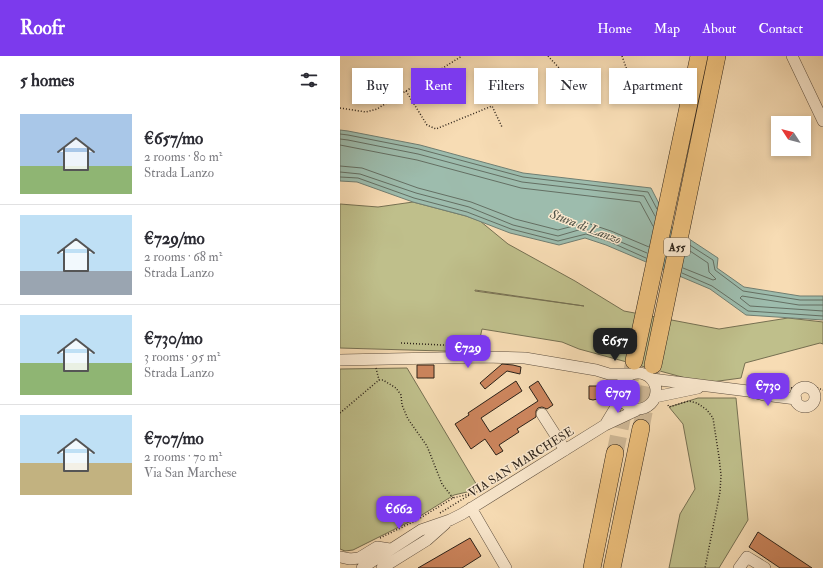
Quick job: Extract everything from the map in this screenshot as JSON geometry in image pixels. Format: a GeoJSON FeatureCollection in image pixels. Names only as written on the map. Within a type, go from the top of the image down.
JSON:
{"type":"FeatureCollection","features":[{"type":"Feature","properties":{"kind":"highway","name":"A55"},"geometry":{"type":"LineString","coordinates":[[634,362],[699,56]]}},
{"type":"Feature","properties":{"kind":"highway","name":"A55"},"geometry":{"type":"LineString","coordinates":[[653,367],[717,56]]}},
{"type":"Feature","properties":{"kind":"highway"},"geometry":{"type":"LineString","coordinates":[[612,568],[641,428]]}},
{"type":"Feature","properties":{"kind":"highway"},"geometry":{"type":"LineString","coordinates":[[592,568],[615,454]]}},
{"type":"Feature","properties":{"kind":"street"},"geometry":{"type":"LineString","coordinates":[[792,56],[823,121]]}},
{"type":"Feature","properties":{"kind":"street"},"geometry":{"type":"LineString","coordinates":[[340,360],[485,357],[525,358],[596,370],[609,374],[634,362],[636,372],[647,375],[653,367]]}},
{"type":"Feature","properties":{"kind":"street","name":"VIA SAN MARCHESE"},"geometry":{"type":"LineString","coordinates":[[605,425],[617,405],[622,381],[634,362]]}},
{"type":"Feature","properties":{"kind":"street"},"geometry":{"type":"LineString","coordinates":[[653,367],[707,386],[748,391],[765,389],[797,395]]}},
{"type":"Feature","properties":{"kind":"street"},"geometry":{"type":"LineString","coordinates":[[653,367],[656,390],[659,396],[707,386]]}},
{"type":"Feature","properties":{"kind":"street"},"geometry":{"type":"LineString","coordinates":[[596,370],[612,377],[620,390],[622,400],[625,405],[637,410]]}},
{"type":"Feature","properties":{"kind":"street"},"geometry":{"type":"LineString","coordinates":[[812,404],[819,395],[810,388],[801,388],[797,395],[799,404],[802,406],[809,406],[812,404],[823,407]]}},
{"type":"Feature","properties":{"kind":"street","name":"VIA SAN MARCHESE"},"geometry":{"type":"LineString","coordinates":[[382,568],[427,540],[450,520],[605,425],[648,406],[659,396]]}},
{"type":"Feature","properties":{"kind":"street"},"geometry":{"type":"LineString","coordinates":[[542,414],[565,450]]}},
{"type":"Feature","properties":{"kind":"street"},"geometry":{"type":"LineString","coordinates":[[474,506],[506,568]]}},
{"type":"Feature","properties":{"kind":"street","name":"VIA SAN MARCHESE"},"geometry":{"type":"LineString","coordinates":[[362,568],[421,530],[450,520]]}},
{"type":"Feature","properties":{"kind":"street"},"geometry":{"type":"LineString","coordinates":[[340,557],[350,559],[359,558],[377,547],[390,549]]}},
{"type":"Feature","properties":{"kind":"street"},"geometry":{"type":"LineString","coordinates":[[739,568],[747,556],[765,568]]}},
{"type":"Feature","properties":{"kind":"path"},"geometry":{"type":"LineString","coordinates":[[340,108],[366,112],[377,109],[462,56]]}},
{"type":"Feature","properties":{"kind":"path"},"geometry":{"type":"LineString","coordinates":[[548,56],[559,68]]}},
{"type":"Feature","properties":{"kind":"path"},"geometry":{"type":"LineString","coordinates":[[622,56],[626,68]]}},
{"type":"Feature","properties":{"kind":"path"},"geometry":{"type":"LineString","coordinates":[[406,91],[427,125],[436,129],[492,106],[502,127]]}},
{"type":"Feature","properties":{"kind":"path"},"geometry":{"type":"LineString","coordinates":[[401,343],[488,347]]}},
{"type":"Feature","properties":{"kind":"path"},"geometry":{"type":"LineString","coordinates":[[373,360],[379,380]]}},
{"type":"Feature","properties":{"kind":"path"},"geometry":{"type":"LineString","coordinates":[[340,413],[379,380]]}},
{"type":"Feature","properties":{"kind":"path"},"geometry":{"type":"LineString","coordinates":[[379,380],[383,380],[396,388],[401,395],[402,405],[408,419],[427,446],[442,484],[453,498]]}},
{"type":"Feature","properties":{"kind":"path"},"geometry":{"type":"LineString","coordinates":[[659,396],[669,407],[689,401],[697,403],[707,410],[712,418],[721,475],[720,492],[705,568]]}},
{"type":"Feature","properties":{"kind":"path"},"geometry":{"type":"LineString","coordinates":[[381,538],[417,520],[453,498],[470,494],[474,506]]}},
{"type":"Feature","properties":{"kind":"green space"},"geometry":{"type":"Polygon","coordinates":[[[413,202],[480,221],[508,244],[575,281],[624,311],[719,329],[788,318],[823,322],[823,344],[820,343],[745,363],[741,378],[704,383],[579,349],[562,342],[482,329],[477,352],[340,348],[340,204],[378,207],[413,202]],[[475,290],[475,291],[584,306],[475,290]]]}},
{"type":"Feature","properties":{"kind":"green space"},"geometry":{"type":"Polygon","coordinates":[[[407,368],[478,487],[467,492],[454,495],[417,518],[353,550],[345,551],[340,549],[340,369],[407,368]]]}},
{"type":"Feature","properties":{"kind":"green space"},"geometry":{"type":"Polygon","coordinates":[[[698,398],[736,398],[748,520],[719,568],[669,568],[680,514],[695,489],[683,424],[669,407],[698,398]]]}},
{"type":"Feature","properties":{"kind":"water","name":"Stura di Lanzo"},"geometry":{"type":"Polygon","coordinates":[[[340,130],[420,145],[523,173],[651,188],[671,227],[718,258],[717,268],[744,287],[800,296],[823,296],[823,320],[746,315],[710,289],[606,245],[585,238],[559,245],[510,233],[466,216],[413,202],[357,182],[340,181],[340,130]]]}},
{"type":"Feature","properties":{"kind":"building"},"geometry":{"type":"Polygon","coordinates":[[[502,364],[521,367],[520,374],[507,371],[485,389],[480,383],[502,364]]]}},
{"type":"Feature","properties":{"kind":"building"},"geometry":{"type":"Polygon","coordinates":[[[417,365],[434,365],[434,378],[417,378],[417,365]]]}},
{"type":"Feature","properties":{"kind":"building"},"geometry":{"type":"Polygon","coordinates":[[[516,381],[522,391],[481,418],[490,432],[538,401],[529,387],[538,381],[553,405],[547,409],[542,407],[538,408],[536,411],[536,417],[517,429],[519,432],[499,445],[503,451],[496,455],[485,439],[471,449],[455,424],[469,415],[468,413],[516,381]]]}},
{"type":"Feature","properties":{"kind":"building"},"geometry":{"type":"Polygon","coordinates":[[[589,386],[597,386],[597,399],[589,399],[589,386]]]}},
{"type":"Feature","properties":{"kind":"building"},"geometry":{"type":"Polygon","coordinates":[[[758,532],[812,568],[780,568],[749,547],[758,532]]]}},
{"type":"Feature","properties":{"kind":"building"},"geometry":{"type":"Polygon","coordinates":[[[470,538],[481,556],[462,568],[418,568],[470,538]]]}},
{"type":"Feature","properties":{"kind":"tunnel"},"geometry":{"type":"LineString","coordinates":[[615,453],[634,361]]}},
{"type":"Feature","properties":{"kind":"tunnel"},"geometry":{"type":"LineString","coordinates":[[641,428],[653,365]]}}]}
